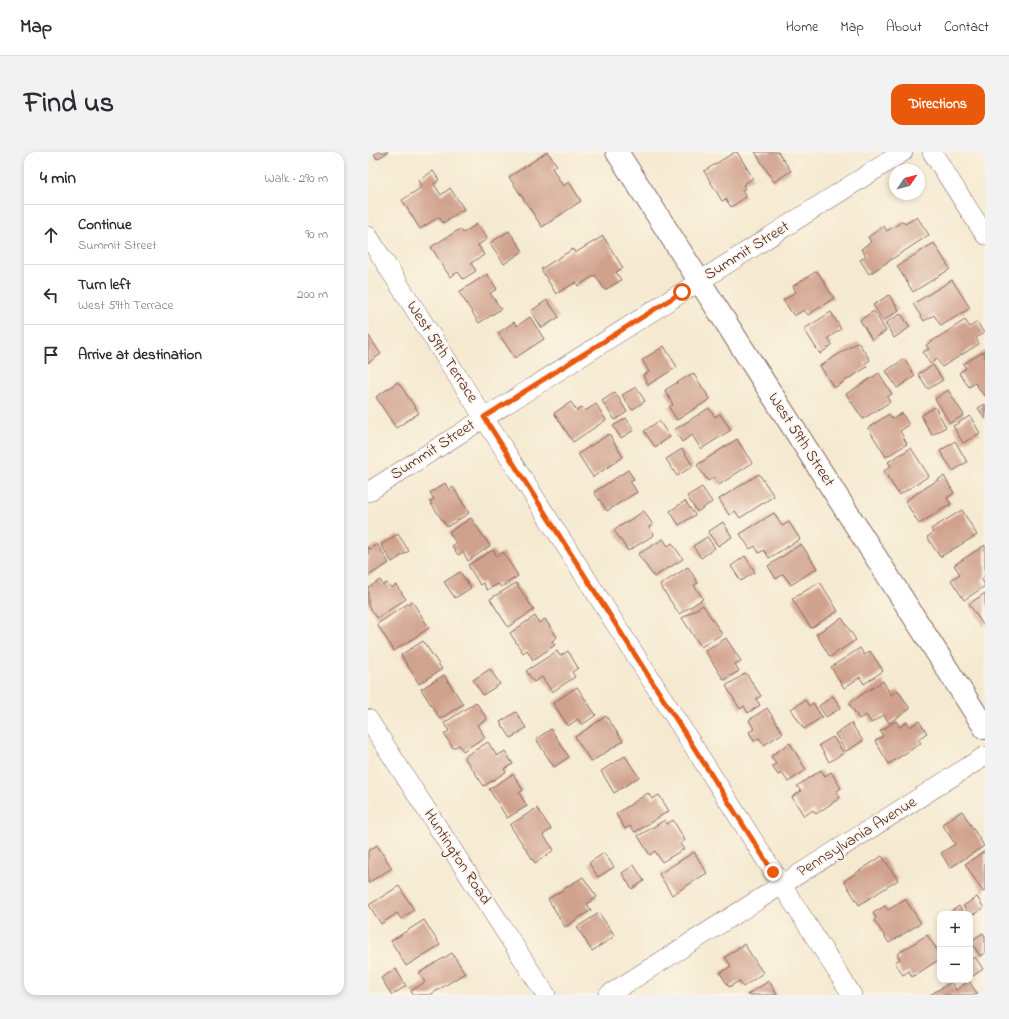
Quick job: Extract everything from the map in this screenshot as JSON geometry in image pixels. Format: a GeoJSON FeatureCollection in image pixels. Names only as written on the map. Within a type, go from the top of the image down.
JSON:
{"type":"FeatureCollection","features":[{"type":"Feature","properties":{"kind":"street","name":"West 59th Street"},"geometry":{"type":"LineString","coordinates":[[617,152],[985,728]]}},
{"type":"Feature","properties":{"kind":"street","name":"Summit Street"},"geometry":{"type":"LineString","coordinates":[[368,492],[903,152]]}},
{"type":"Feature","properties":{"kind":"street"},"geometry":{"type":"LineString","coordinates":[[932,152],[985,235]]}},
{"type":"Feature","properties":{"kind":"street","name":"West 59th Terrace"},"geometry":{"type":"LineString","coordinates":[[368,236],[852,995]]}},
{"type":"Feature","properties":{"kind":"street","name":"Huntington Road"},"geometry":{"type":"LineString","coordinates":[[368,718],[546,995]]}},
{"type":"Feature","properties":{"kind":"street","name":"Pennsylvania Avenue"},"geometry":{"type":"LineString","coordinates":[[608,995],[985,756]]}},
{"type":"Feature","properties":{"kind":"building"},"geometry":{"type":"Polygon","coordinates":[[[373,152],[388,152],[377,159],[373,152]]]}},
{"type":"Feature","properties":{"kind":"building"},"geometry":{"type":"Polygon","coordinates":[[[547,152],[557,165],[552,168],[563,186],[569,182],[581,201],[542,227],[509,177],[547,152]]]}},
{"type":"Feature","properties":{"kind":"building"},"geometry":{"type":"Polygon","coordinates":[[[737,152],[753,178],[743,185],[745,188],[742,190],[746,197],[731,207],[726,199],[722,201],[704,171],[737,152]]]}},
{"type":"Feature","properties":{"kind":"building"},"geometry":{"type":"Polygon","coordinates":[[[755,152],[778,152],[791,171],[774,182],[755,152]]]}},
{"type":"Feature","properties":{"kind":"building"},"geometry":{"type":"Polygon","coordinates":[[[433,171],[439,180],[434,184],[441,195],[450,188],[464,209],[443,223],[439,217],[420,229],[402,200],[422,187],[418,181],[433,171]]]}},
{"type":"Feature","properties":{"kind":"building"},"geometry":{"type":"Polygon","coordinates":[[[917,217],[929,235],[869,274],[860,260],[866,256],[861,249],[871,242],[868,237],[884,226],[887,231],[903,221],[905,224],[917,217]]]}},
{"type":"Feature","properties":{"kind":"building"},"geometry":{"type":"Polygon","coordinates":[[[477,224],[487,239],[478,245],[484,255],[471,263],[476,271],[463,279],[458,272],[450,277],[431,247],[460,229],[463,233],[477,224]]]}},
{"type":"Feature","properties":{"kind":"building"},"geometry":{"type":"Polygon","coordinates":[[[509,231],[523,251],[504,264],[490,243],[509,231]]]}},
{"type":"Feature","properties":{"kind":"building"},"geometry":{"type":"Polygon","coordinates":[[[603,236],[623,268],[616,272],[621,280],[605,290],[595,275],[578,286],[576,282],[556,294],[541,269],[573,249],[575,253],[603,236]]]}},
{"type":"Feature","properties":{"kind":"building"},"geometry":{"type":"Polygon","coordinates":[[[934,243],[950,269],[913,292],[897,266],[934,243]]]}},
{"type":"Feature","properties":{"kind":"building"},"geometry":{"type":"Polygon","coordinates":[[[817,271],[834,298],[808,315],[804,310],[794,316],[783,300],[796,292],[793,286],[817,271]]]}},
{"type":"Feature","properties":{"kind":"building"},"geometry":{"type":"Polygon","coordinates":[[[487,274],[497,289],[490,293],[501,309],[479,323],[459,292],[487,274]]]}},
{"type":"Feature","properties":{"kind":"building"},"geometry":{"type":"Polygon","coordinates":[[[952,280],[970,308],[941,326],[934,315],[924,321],[913,304],[952,280]]]}},
{"type":"Feature","properties":{"kind":"building"},"geometry":{"type":"Polygon","coordinates":[[[889,295],[899,310],[883,321],[873,305],[889,295]]]}},
{"type":"Feature","properties":{"kind":"building"},"geometry":{"type":"Polygon","coordinates":[[[547,300],[559,317],[542,328],[531,311],[547,300]]]}},
{"type":"Feature","properties":{"kind":"building"},"geometry":{"type":"Polygon","coordinates":[[[874,311],[886,331],[872,340],[860,320],[874,311]]]}},
{"type":"Feature","properties":{"kind":"building"},"geometry":{"type":"Polygon","coordinates":[[[831,312],[841,329],[828,338],[832,345],[820,354],[804,329],[831,312]]]}},
{"type":"Feature","properties":{"kind":"building"},"geometry":{"type":"Polygon","coordinates":[[[901,314],[910,327],[894,338],[885,323],[901,314]]]}},
{"type":"Feature","properties":{"kind":"building"},"geometry":{"type":"Polygon","coordinates":[[[530,317],[544,339],[515,358],[498,333],[514,322],[517,326],[530,317]]]}},
{"type":"Feature","properties":{"kind":"building"},"geometry":{"type":"Polygon","coordinates":[[[965,320],[970,327],[977,322],[984,333],[976,338],[979,344],[942,367],[937,359],[930,364],[923,352],[929,349],[926,345],[965,320]]]}},
{"type":"Feature","properties":{"kind":"building"},"geometry":{"type":"Polygon","coordinates":[[[368,335],[381,354],[368,363],[368,335]]]}},
{"type":"Feature","properties":{"kind":"building"},"geometry":{"type":"Polygon","coordinates":[[[858,342],[870,360],[864,364],[867,367],[834,388],[820,366],[858,342]]]}},
{"type":"Feature","properties":{"kind":"building"},"geometry":{"type":"Polygon","coordinates":[[[664,346],[677,367],[648,385],[643,375],[649,372],[642,360],[664,346]]]}},
{"type":"Feature","properties":{"kind":"building"},"geometry":{"type":"Polygon","coordinates":[[[985,351],[984,396],[975,383],[969,387],[959,373],[966,368],[963,364],[985,351]]]}},
{"type":"Feature","properties":{"kind":"building"},"geometry":{"type":"Polygon","coordinates":[[[904,359],[915,376],[897,388],[886,371],[904,359]]]}},
{"type":"Feature","properties":{"kind":"building"},"geometry":{"type":"Polygon","coordinates":[[[933,365],[943,380],[928,389],[918,374],[933,365]]]}},
{"type":"Feature","properties":{"kind":"building"},"geometry":{"type":"Polygon","coordinates":[[[693,373],[710,399],[677,420],[669,407],[673,405],[665,390],[693,373]]]}},
{"type":"Feature","properties":{"kind":"building"},"geometry":{"type":"Polygon","coordinates":[[[879,373],[892,394],[887,397],[890,402],[863,419],[846,394],[879,373]]]}},
{"type":"Feature","properties":{"kind":"building"},"geometry":{"type":"Polygon","coordinates":[[[398,382],[419,413],[396,428],[376,397],[398,382]]]}},
{"type":"Feature","properties":{"kind":"building"},"geometry":{"type":"Polygon","coordinates":[[[636,387],[645,401],[632,410],[622,395],[636,387]]]}},
{"type":"Feature","properties":{"kind":"building"},"geometry":{"type":"Polygon","coordinates":[[[948,390],[964,415],[950,423],[935,399],[948,390]]]}},
{"type":"Feature","properties":{"kind":"building"},"geometry":{"type":"Polygon","coordinates":[[[615,392],[627,412],[615,420],[602,401],[615,392]]]}},
{"type":"Feature","properties":{"kind":"building"},"geometry":{"type":"Polygon","coordinates":[[[571,402],[577,411],[582,407],[585,411],[596,404],[606,420],[573,442],[554,413],[571,402]]]}},
{"type":"Feature","properties":{"kind":"building"},"geometry":{"type":"Polygon","coordinates":[[[985,404],[985,419],[978,408],[985,404]]]}},
{"type":"Feature","properties":{"kind":"building"},"geometry":{"type":"Polygon","coordinates":[[[935,407],[946,427],[932,435],[921,416],[935,407]]]}},
{"type":"Feature","properties":{"kind":"building"},"geometry":{"type":"Polygon","coordinates":[[[709,408],[715,417],[720,414],[731,430],[701,449],[692,435],[682,442],[674,430],[709,408]]]}},
{"type":"Feature","properties":{"kind":"building"},"geometry":{"type":"Polygon","coordinates":[[[902,413],[909,425],[900,431],[907,444],[886,457],[868,428],[889,414],[892,419],[902,413]]]}},
{"type":"Feature","properties":{"kind":"building"},"geometry":{"type":"Polygon","coordinates":[[[970,416],[980,433],[963,443],[953,426],[970,416]]]}},
{"type":"Feature","properties":{"kind":"building"},"geometry":{"type":"Polygon","coordinates":[[[626,418],[634,430],[621,438],[613,426],[626,418]]]}},
{"type":"Feature","properties":{"kind":"building"},"geometry":{"type":"Polygon","coordinates":[[[659,421],[670,437],[655,447],[644,431],[659,421]]]}},
{"type":"Feature","properties":{"kind":"building"},"geometry":{"type":"Polygon","coordinates":[[[609,434],[623,457],[593,477],[578,454],[609,434]]]}},
{"type":"Feature","properties":{"kind":"building"},"geometry":{"type":"Polygon","coordinates":[[[737,439],[752,463],[719,485],[714,477],[708,481],[697,465],[737,439]]]}},
{"type":"Feature","properties":{"kind":"building"},"geometry":{"type":"Polygon","coordinates":[[[955,441],[967,462],[953,471],[940,451],[955,441]]]}},
{"type":"Feature","properties":{"kind":"building"},"geometry":{"type":"Polygon","coordinates":[[[911,448],[929,476],[899,495],[884,471],[891,466],[888,462],[911,448]]]}},
{"type":"Feature","properties":{"kind":"building"},"geometry":{"type":"Polygon","coordinates":[[[682,449],[693,466],[677,476],[666,459],[682,449]]]}},
{"type":"Feature","properties":{"kind":"building"},"geometry":{"type":"Polygon","coordinates":[[[628,470],[634,479],[630,481],[637,492],[607,511],[594,492],[628,470]]]}},
{"type":"Feature","properties":{"kind":"building"},"geometry":{"type":"Polygon","coordinates":[[[759,474],[774,496],[740,518],[735,511],[729,515],[719,499],[759,474]]]}},
{"type":"Feature","properties":{"kind":"building"},"geometry":{"type":"Polygon","coordinates":[[[944,476],[954,493],[947,498],[951,504],[919,524],[905,501],[944,476]]]}},
{"type":"Feature","properties":{"kind":"building"},"geometry":{"type":"Polygon","coordinates":[[[445,483],[449,490],[453,487],[469,513],[447,527],[430,502],[434,499],[430,493],[445,483]]]}},
{"type":"Feature","properties":{"kind":"building"},"geometry":{"type":"Polygon","coordinates":[[[702,487],[712,502],[697,512],[687,496],[702,487]]]}},
{"type":"Feature","properties":{"kind":"building"},"geometry":{"type":"Polygon","coordinates":[[[685,501],[695,515],[679,525],[670,511],[685,501]]]}},
{"type":"Feature","properties":{"kind":"building"},"geometry":{"type":"Polygon","coordinates":[[[962,510],[977,535],[940,557],[927,537],[933,533],[931,529],[962,510]]]}},
{"type":"Feature","properties":{"kind":"building"},"geometry":{"type":"Polygon","coordinates":[[[644,511],[653,525],[649,527],[654,535],[628,551],[614,530],[644,511]]]}},
{"type":"Feature","properties":{"kind":"building"},"geometry":{"type":"Polygon","coordinates":[[[774,513],[782,526],[789,522],[800,539],[769,558],[764,550],[759,553],[755,546],[750,549],[740,534],[774,513]]]}},
{"type":"Feature","properties":{"kind":"building"},"geometry":{"type":"Polygon","coordinates":[[[471,518],[490,546],[468,561],[463,552],[458,555],[452,546],[456,543],[449,532],[471,518]]]}},
{"type":"Feature","properties":{"kind":"building"},"geometry":{"type":"Polygon","coordinates":[[[723,522],[732,537],[718,546],[708,532],[723,522]]]}},
{"type":"Feature","properties":{"kind":"building"},"geometry":{"type":"Polygon","coordinates":[[[398,534],[409,551],[392,562],[381,545],[398,534]]]}},
{"type":"Feature","properties":{"kind":"building"},"geometry":{"type":"Polygon","coordinates":[[[707,537],[715,548],[701,558],[693,546],[707,537]]]}},
{"type":"Feature","properties":{"kind":"building"},"geometry":{"type":"Polygon","coordinates":[[[663,539],[668,546],[672,543],[683,559],[654,577],[638,554],[663,539]]]}},
{"type":"Feature","properties":{"kind":"building"},"geometry":{"type":"Polygon","coordinates":[[[377,544],[389,563],[368,576],[368,547],[370,549],[377,544]]]}},
{"type":"Feature","properties":{"kind":"building"},"geometry":{"type":"Polygon","coordinates":[[[801,544],[817,568],[791,585],[783,574],[776,579],[768,566],[801,544]]]}},
{"type":"Feature","properties":{"kind":"building"},"geometry":{"type":"Polygon","coordinates":[[[985,545],[985,577],[982,579],[985,586],[964,600],[951,580],[960,574],[954,565],[985,545]]]}},
{"type":"Feature","properties":{"kind":"building"},"geometry":{"type":"Polygon","coordinates":[[[493,550],[497,556],[503,552],[518,576],[501,587],[498,584],[487,590],[483,583],[480,585],[468,565],[493,550]]]}},
{"type":"Feature","properties":{"kind":"building"},"geometry":{"type":"Polygon","coordinates":[[[745,556],[755,572],[741,581],[731,566],[745,556]]]}},
{"type":"Feature","properties":{"kind":"building"},"geometry":{"type":"Polygon","coordinates":[[[688,567],[698,583],[694,585],[703,599],[679,614],[660,585],[688,567]]]}},
{"type":"Feature","properties":{"kind":"building"},"geometry":{"type":"Polygon","coordinates":[[[460,572],[471,588],[455,598],[444,582],[460,572]]]}},
{"type":"Feature","properties":{"kind":"building"},"geometry":{"type":"Polygon","coordinates":[[[380,580],[383,585],[387,583],[391,588],[396,585],[406,599],[377,618],[368,605],[368,588],[380,580]]]}},
{"type":"Feature","properties":{"kind":"building"},"geometry":{"type":"Polygon","coordinates":[[[820,582],[838,611],[811,628],[792,599],[820,582]]]}},
{"type":"Feature","properties":{"kind":"building"},"geometry":{"type":"Polygon","coordinates":[[[516,583],[534,610],[508,627],[490,599],[516,583]]]}},
{"type":"Feature","properties":{"kind":"building"},"geometry":{"type":"Polygon","coordinates":[[[985,593],[985,625],[984,626],[969,604],[985,593]]]}},
{"type":"Feature","properties":{"kind":"building"},"geometry":{"type":"Polygon","coordinates":[[[412,601],[429,628],[394,651],[377,624],[412,601]]]}},
{"type":"Feature","properties":{"kind":"building"},"geometry":{"type":"Polygon","coordinates":[[[703,605],[722,634],[701,647],[682,618],[703,605]]]}},
{"type":"Feature","properties":{"kind":"building"},"geometry":{"type":"Polygon","coordinates":[[[535,616],[539,623],[545,619],[557,637],[552,641],[555,645],[533,660],[527,650],[523,653],[510,633],[535,616]]]}},
{"type":"Feature","properties":{"kind":"building"},"geometry":{"type":"Polygon","coordinates":[[[842,618],[856,640],[830,657],[816,634],[842,618]]]}},
{"type":"Feature","properties":{"kind":"building"},"geometry":{"type":"Polygon","coordinates":[[[726,638],[741,661],[735,664],[739,671],[724,680],[705,651],[726,638]]]}},
{"type":"Feature","properties":{"kind":"building"},"geometry":{"type":"Polygon","coordinates":[[[423,641],[442,669],[419,684],[401,655],[423,641]]]}},
{"type":"Feature","properties":{"kind":"building"},"geometry":{"type":"Polygon","coordinates":[[[860,648],[864,655],[870,651],[883,671],[864,684],[860,677],[844,688],[831,667],[860,648]]]}},
{"type":"Feature","properties":{"kind":"building"},"geometry":{"type":"Polygon","coordinates":[[[557,651],[560,656],[568,651],[578,668],[572,672],[575,677],[552,692],[542,677],[534,682],[526,671],[557,651]]]}},
{"type":"Feature","properties":{"kind":"building"},"geometry":{"type":"Polygon","coordinates":[[[490,669],[500,684],[483,695],[473,680],[490,669]]]}},
{"type":"Feature","properties":{"kind":"building"},"geometry":{"type":"Polygon","coordinates":[[[746,673],[761,696],[756,699],[760,705],[748,713],[744,706],[740,709],[726,686],[746,673]]]}},
{"type":"Feature","properties":{"kind":"building"},"geometry":{"type":"Polygon","coordinates":[[[444,675],[463,704],[440,719],[421,689],[444,675]]]}},
{"type":"Feature","properties":{"kind":"building"},"geometry":{"type":"Polygon","coordinates":[[[883,681],[891,695],[898,690],[910,709],[889,723],[884,715],[871,723],[866,715],[859,719],[849,703],[883,681]]]}},
{"type":"Feature","properties":{"kind":"building"},"geometry":{"type":"Polygon","coordinates":[[[577,687],[596,715],[582,725],[578,719],[568,726],[553,703],[577,687]]]}},
{"type":"Feature","properties":{"kind":"building"},"geometry":{"type":"Polygon","coordinates":[[[833,696],[841,708],[826,717],[819,706],[833,696]]]}},
{"type":"Feature","properties":{"kind":"building"},"geometry":{"type":"Polygon","coordinates":[[[805,700],[809,706],[813,703],[822,717],[804,729],[791,709],[805,700]]]}},
{"type":"Feature","properties":{"kind":"building"},"geometry":{"type":"Polygon","coordinates":[[[476,702],[487,719],[477,725],[485,737],[463,751],[459,745],[453,748],[444,734],[449,731],[444,723],[476,702]]]}},
{"type":"Feature","properties":{"kind":"building"},"geometry":{"type":"Polygon","coordinates":[[[767,708],[783,733],[764,745],[759,738],[754,741],[749,732],[754,729],[749,720],[767,708]]]}},
{"type":"Feature","properties":{"kind":"building"},"geometry":{"type":"Polygon","coordinates":[[[516,712],[526,728],[511,738],[500,722],[516,712]]]}},
{"type":"Feature","properties":{"kind":"building"},"geometry":{"type":"Polygon","coordinates":[[[606,716],[623,741],[591,762],[575,737],[606,716]]]}},
{"type":"Feature","properties":{"kind":"building"},"geometry":{"type":"Polygon","coordinates":[[[896,721],[900,727],[907,722],[910,727],[919,721],[927,733],[918,739],[921,743],[889,764],[875,741],[883,736],[880,731],[896,721]]]}},
{"type":"Feature","properties":{"kind":"building"},"geometry":{"type":"Polygon","coordinates":[[[851,723],[863,741],[846,751],[835,734],[851,723]]]}},
{"type":"Feature","properties":{"kind":"building"},"geometry":{"type":"Polygon","coordinates":[[[551,729],[569,757],[554,767],[536,739],[551,729]]]}},
{"type":"Feature","properties":{"kind":"building"},"geometry":{"type":"Polygon","coordinates":[[[833,737],[844,753],[829,762],[819,745],[833,737]]]}},
{"type":"Feature","properties":{"kind":"building"},"geometry":{"type":"Polygon","coordinates":[[[488,742],[497,756],[505,751],[513,764],[504,769],[506,772],[484,786],[464,757],[488,742]]]}},
{"type":"Feature","properties":{"kind":"building"},"geometry":{"type":"Polygon","coordinates":[[[790,743],[806,770],[788,782],[782,773],[778,775],[772,766],[776,764],[771,756],[790,743]]]}},
{"type":"Feature","properties":{"kind":"building"},"geometry":{"type":"Polygon","coordinates":[[[625,756],[639,777],[614,793],[601,771],[625,756]]]}},
{"type":"Feature","properties":{"kind":"building"},"geometry":{"type":"Polygon","coordinates":[[[821,770],[825,776],[831,772],[841,788],[836,792],[840,798],[816,814],[813,810],[804,816],[792,797],[801,791],[797,786],[821,770]]]}},
{"type":"Feature","properties":{"kind":"building"},"geometry":{"type":"Polygon","coordinates":[[[513,774],[523,790],[519,793],[527,806],[507,818],[489,789],[513,774]]]}},
{"type":"Feature","properties":{"kind":"building"},"geometry":{"type":"Polygon","coordinates":[[[648,793],[652,799],[659,795],[669,811],[635,832],[630,826],[625,829],[616,814],[648,793]]]}},
{"type":"Feature","properties":{"kind":"building"},"geometry":{"type":"Polygon","coordinates":[[[537,808],[551,829],[543,835],[554,850],[535,863],[510,825],[537,808]]]}},
{"type":"Feature","properties":{"kind":"building"},"geometry":{"type":"Polygon","coordinates":[[[962,811],[984,846],[950,868],[941,853],[955,844],[942,824],[962,811]]]}},
{"type":"Feature","properties":{"kind":"building"},"geometry":{"type":"Polygon","coordinates":[[[665,820],[667,824],[673,820],[685,840],[680,844],[684,849],[662,862],[655,851],[650,855],[638,836],[665,820]]]}},
{"type":"Feature","properties":{"kind":"building"},"geometry":{"type":"Polygon","coordinates":[[[377,845],[392,868],[368,883],[368,851],[377,845]]]}},
{"type":"Feature","properties":{"kind":"building"},"geometry":{"type":"Polygon","coordinates":[[[985,851],[985,891],[983,892],[965,864],[985,851]]]}},
{"type":"Feature","properties":{"kind":"building"},"geometry":{"type":"Polygon","coordinates":[[[694,852],[707,873],[672,895],[659,874],[694,852]]]}},
{"type":"Feature","properties":{"kind":"building"},"geometry":{"type":"Polygon","coordinates":[[[604,853],[614,867],[598,877],[589,863],[604,853]]]}},
{"type":"Feature","properties":{"kind":"building"},"geometry":{"type":"Polygon","coordinates":[[[882,856],[898,880],[859,905],[844,881],[882,856]]]}},
{"type":"Feature","properties":{"kind":"building"},"geometry":{"type":"Polygon","coordinates":[[[634,865],[644,881],[632,889],[622,873],[634,865]]]}},
{"type":"Feature","properties":{"kind":"building"},"geometry":{"type":"Polygon","coordinates":[[[583,877],[597,897],[587,904],[591,910],[565,927],[548,899],[583,877]]]}},
{"type":"Feature","properties":{"kind":"building"},"geometry":{"type":"Polygon","coordinates":[[[399,886],[414,910],[401,919],[397,913],[381,924],[369,905],[399,886]]]}},
{"type":"Feature","properties":{"kind":"building"},"geometry":{"type":"Polygon","coordinates":[[[977,897],[984,908],[973,914],[973,911],[966,911],[963,906],[977,897]]]}},
{"type":"Feature","properties":{"kind":"building"},"geometry":{"type":"Polygon","coordinates":[[[905,899],[921,923],[889,943],[874,920],[876,918],[873,913],[885,906],[888,910],[905,899]]]}},
{"type":"Feature","properties":{"kind":"building"},"geometry":{"type":"Polygon","coordinates":[[[959,906],[962,911],[952,911],[959,906]]]}},
{"type":"Feature","properties":{"kind":"building"},"geometry":{"type":"Polygon","coordinates":[[[599,913],[615,936],[592,951],[577,927],[599,913]]]}},
{"type":"Feature","properties":{"kind":"building"},"geometry":{"type":"Polygon","coordinates":[[[424,920],[440,945],[406,966],[391,941],[424,920]]]}},
{"type":"Feature","properties":{"kind":"building"},"geometry":{"type":"Polygon","coordinates":[[[983,933],[985,936],[985,953],[980,956],[973,944],[973,940],[983,933]]]}},
{"type":"Feature","properties":{"kind":"building"},"geometry":{"type":"Polygon","coordinates":[[[927,935],[937,950],[937,961],[912,977],[909,971],[903,975],[895,962],[900,959],[897,954],[927,935]]]}},
{"type":"Feature","properties":{"kind":"building"},"geometry":{"type":"Polygon","coordinates":[[[744,944],[763,973],[743,987],[739,981],[729,987],[720,973],[731,966],[725,957],[744,944]]]}},
{"type":"Feature","properties":{"kind":"building"},"geometry":{"type":"Polygon","coordinates":[[[452,953],[465,973],[430,995],[413,995],[411,991],[425,982],[419,973],[452,953]]]}},
{"type":"Feature","properties":{"kind":"building"},"geometry":{"type":"Polygon","coordinates":[[[975,957],[983,969],[973,976],[973,958],[975,957]]]}},
{"type":"Feature","properties":{"kind":"building"},"geometry":{"type":"Polygon","coordinates":[[[396,969],[406,986],[392,995],[381,978],[396,969]]]}},
{"type":"Feature","properties":{"kind":"building"},"geometry":{"type":"Polygon","coordinates":[[[769,981],[777,995],[747,995],[769,981]]]}},
{"type":"Feature","properties":{"kind":"building"},"geometry":{"type":"Polygon","coordinates":[[[949,983],[952,983],[956,990],[966,983],[970,983],[978,995],[930,995],[949,983]]]}},
{"type":"Feature","properties":{"kind":"route"},"geometry":{"type":"LineString","coordinates":[[682,292],[484,417],[773,872]]}}]}
